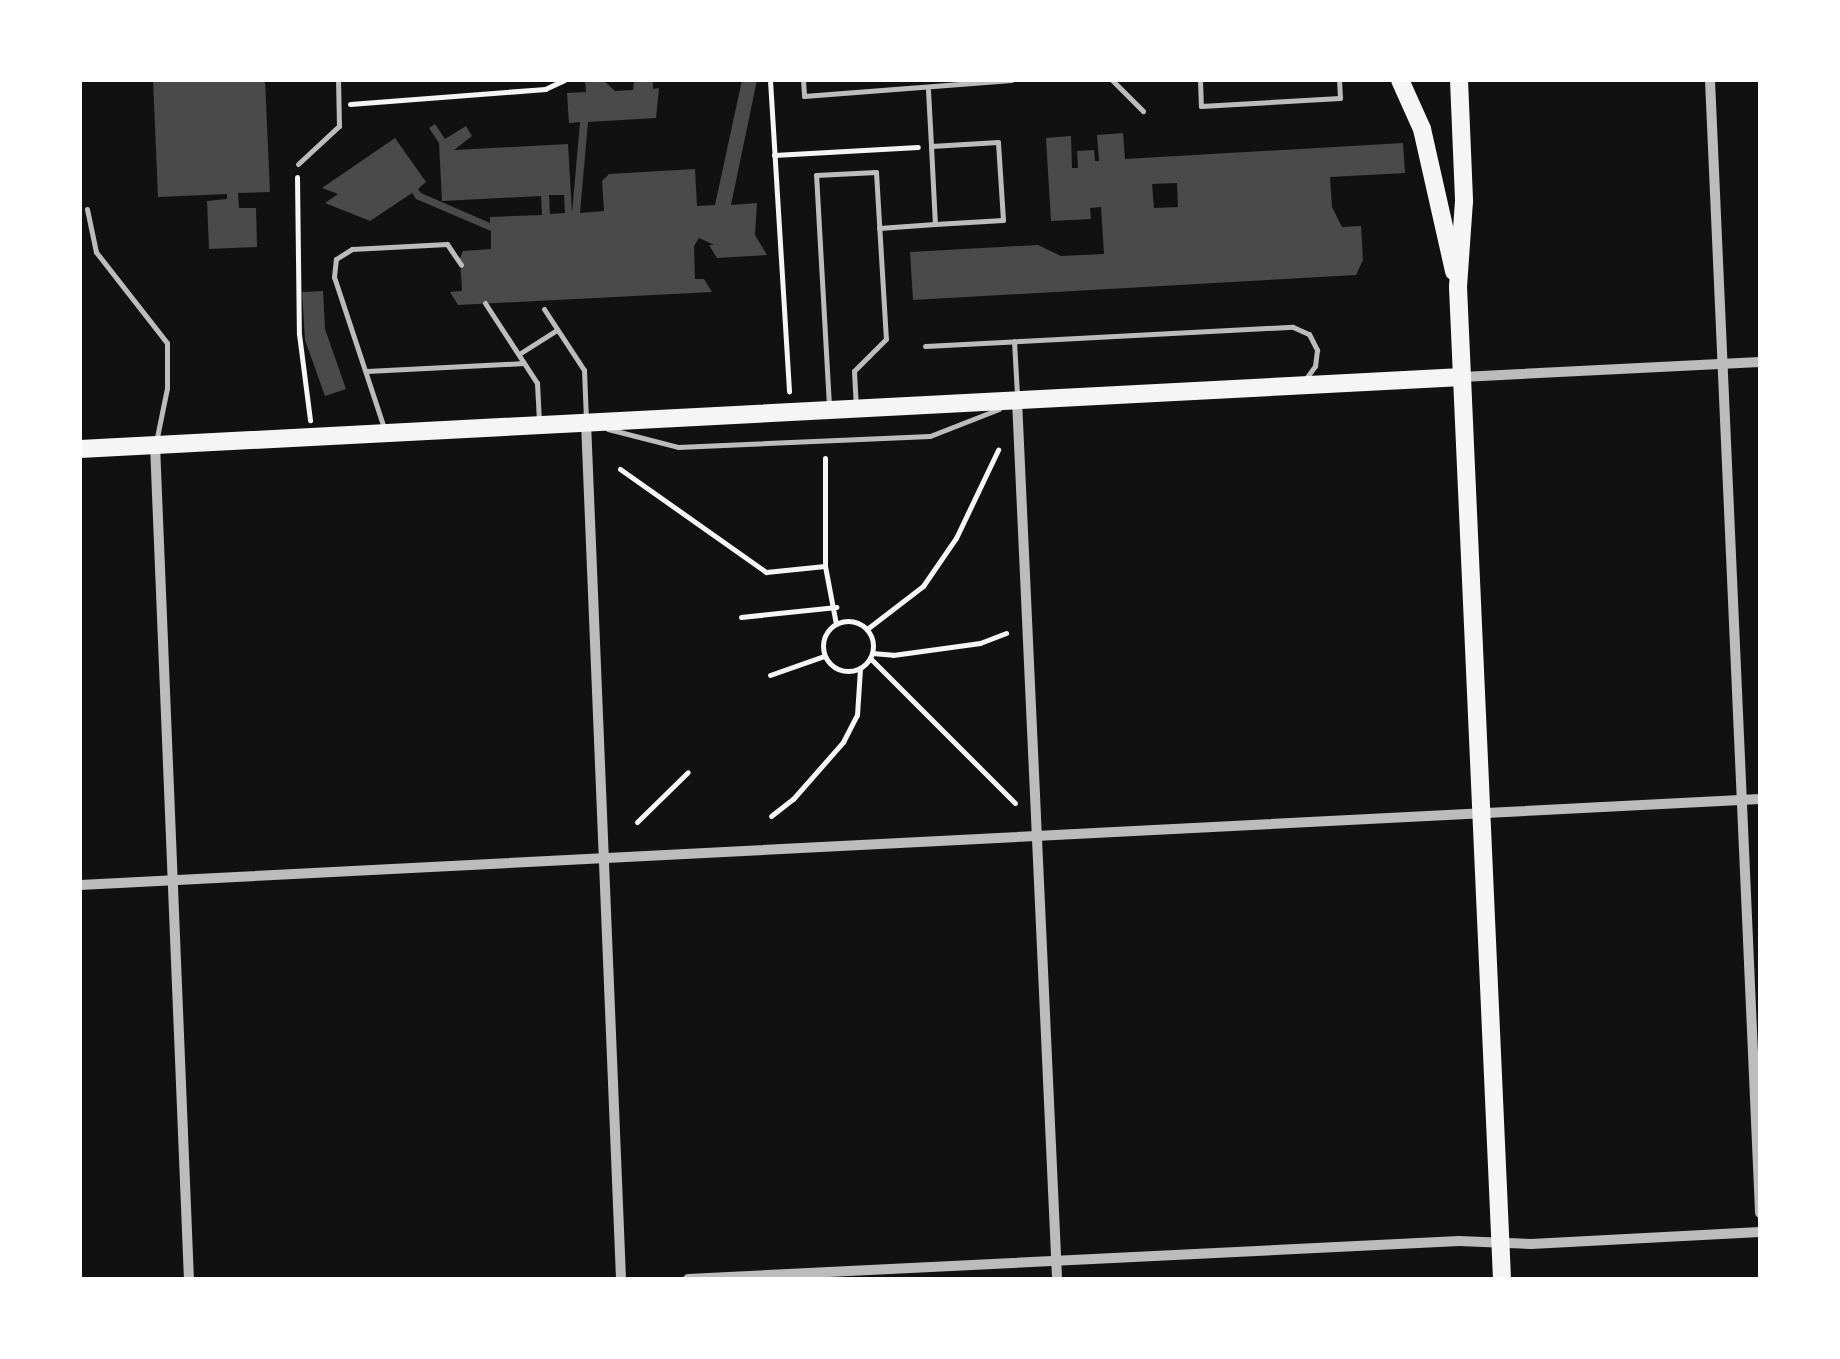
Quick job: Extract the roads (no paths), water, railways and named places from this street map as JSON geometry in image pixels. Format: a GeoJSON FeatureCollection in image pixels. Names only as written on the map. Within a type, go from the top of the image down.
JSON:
{"type":"FeatureCollection","features":[{"type":"Feature","properties":{"kind":"main road"},"geometry":{"type":"LineString","coordinates":[[1400,80],[1422,129],[1436,206],[1458,287]]}},
{"type":"Feature","properties":{"kind":"main road"},"geometry":{"type":"LineString","coordinates":[[1459,80],[1464,201],[1458,287],[1502,1279]]}},
{"type":"Feature","properties":{"kind":"main road"},"geometry":{"type":"LineString","coordinates":[[80,449],[1462,377]]}},
{"type":"Feature","properties":{"kind":"street"},"geometry":{"type":"LineString","coordinates":[[1710,80],[1760,1213]]}},
{"type":"Feature","properties":{"kind":"street"},"geometry":{"type":"LineString","coordinates":[[1462,377],[1760,362]]}},
{"type":"Feature","properties":{"kind":"street"},"geometry":{"type":"LineString","coordinates":[[1017,400],[1057,1279]]}},
{"type":"Feature","properties":{"kind":"street"},"geometry":{"type":"LineString","coordinates":[[586,422],[622,1279]]}},
{"type":"Feature","properties":{"kind":"street"},"geometry":{"type":"LineString","coordinates":[[155,445],[189,1279]]}},
{"type":"Feature","properties":{"kind":"street"},"geometry":{"type":"LineString","coordinates":[[80,885],[1760,798]]}},
{"type":"Feature","properties":{"kind":"street"},"geometry":{"type":"LineString","coordinates":[[688,1279],[1760,1232]]}},
{"type":"Feature","properties":{"kind":"lane"},"geometry":{"type":"LineString","coordinates":[[298,164],[339,126],[338,80]]}},
{"type":"Feature","properties":{"kind":"lane"},"geometry":{"type":"LineString","coordinates":[[803,80],[804,96],[928,90],[1011,80]]}},
{"type":"Feature","properties":{"kind":"lane"},"geometry":{"type":"LineString","coordinates":[[1112,80],[1144,111]]}},
{"type":"Feature","properties":{"kind":"lane"},"geometry":{"type":"LineString","coordinates":[[1200,80],[1202,106],[1340,98],[1338,80]]}},
{"type":"Feature","properties":{"kind":"lane"},"geometry":{"type":"LineString","coordinates":[[928,90],[935,224]]}},
{"type":"Feature","properties":{"kind":"lane"},"geometry":{"type":"LineString","coordinates":[[880,228],[1002,220],[998,142],[931,146]]}},
{"type":"Feature","properties":{"kind":"lane"},"geometry":{"type":"LineString","coordinates":[[830,410],[816,175],[876,172],[886,339],[854,370],[856,409]]}},
{"type":"Feature","properties":{"kind":"lane"},"geometry":{"type":"LineString","coordinates":[[87,209],[96,252],[167,344],[167,388],[155,445]]}},
{"type":"Feature","properties":{"kind":"lane"},"geometry":{"type":"LineString","coordinates":[[386,433],[334,277],[336,258],[352,249],[447,244],[460,265]]}},
{"type":"Feature","properties":{"kind":"lane"},"geometry":{"type":"LineString","coordinates":[[485,304],[537,383],[540,425]]}},
{"type":"Feature","properties":{"kind":"lane"},"geometry":{"type":"LineString","coordinates":[[544,309],[584,370],[586,422],[678,447],[948,432],[1017,400],[1014,341]]}},
{"type":"Feature","properties":{"kind":"lane"},"geometry":{"type":"LineString","coordinates":[[926,346],[1293,327],[1312,338],[1317,355],[1309,376],[1292,386]]}},
{"type":"Feature","properties":{"kind":"lane"},"geometry":{"type":"LineString","coordinates":[[519,354],[557,330]]}},
{"type":"Feature","properties":{"kind":"lane"},"geometry":{"type":"LineString","coordinates":[[367,371],[524,363]]}}]}
